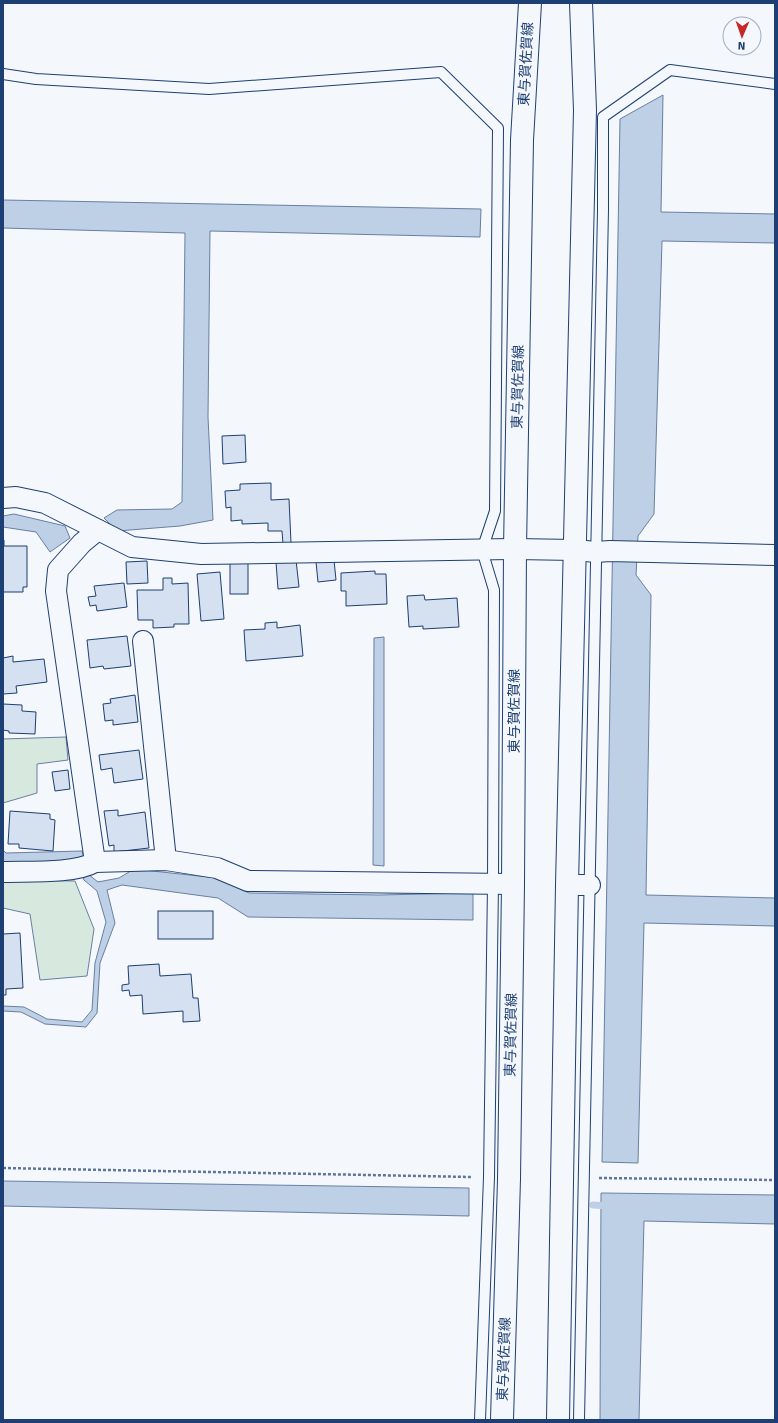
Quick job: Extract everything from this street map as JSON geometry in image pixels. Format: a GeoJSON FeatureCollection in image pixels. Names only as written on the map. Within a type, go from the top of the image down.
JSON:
{"type":"FeatureCollection","features":[{"type":"Feature","properties":{"kind":"main road","name":"東与賀佐賀線"},"geometry":{"type":"LineString","coordinates":[[502,1420],[509,1171],[503,884],[515,549],[522,140],[530,3]]}},
{"type":"Feature","properties":{"kind":"main road"},"geometry":{"type":"LineString","coordinates":[[558,1420],[567,885],[585,110],[580,3]]}},
{"type":"Feature","properties":{"kind":"street"},"geometry":{"type":"LineString","coordinates":[[3,498],[16,497],[45,503],[132,548],[201,554],[515,549],[643,553],[775,554]]}},
{"type":"Feature","properties":{"kind":"street"},"geometry":{"type":"LineString","coordinates":[[86,866],[56,591],[58,570],[82,543],[98,530]]}},
{"type":"Feature","properties":{"kind":"street"},"geometry":{"type":"LineString","coordinates":[[143,641],[166,860]]}},
{"type":"Feature","properties":{"kind":"street"},"geometry":{"type":"LineString","coordinates":[[3,872],[166,860],[217,868],[248,881],[503,884]]}},
{"type":"Feature","properties":{"kind":"street"},"geometry":{"type":"LineString","coordinates":[[567,885],[590,885]]}},
{"type":"Feature","properties":{"kind":"lane"},"geometry":{"type":"LineString","coordinates":[[579,1420],[590,885],[603,552],[603,117],[670,70],[775,84]]}},
{"type":"Feature","properties":{"kind":"lane"},"geometry":{"type":"LineString","coordinates":[[3,74],[36,79],[208,89],[441,72],[498,128],[495,511],[482,550],[494,590],[503,884],[489,1177],[480,1420]]}},
{"type":"Feature","properties":{"kind":"path"},"geometry":{"type":"LineString","coordinates":[[3,1168],[489,1177]]}},
{"type":"Feature","properties":{"kind":"path"},"geometry":{"type":"LineString","coordinates":[[584,1178],[775,1180]]}},
{"type":"Feature","properties":{"kind":"shaded area"},"geometry":{"type":"Polygon","coordinates":[[[66,737],[68,760],[37,764],[37,793],[3,803],[3,739],[66,737]]]}},
{"type":"Feature","properties":{"kind":"shaded area"},"geometry":{"type":"Polygon","coordinates":[[[3,880],[75,881],[94,929],[87,976],[40,980],[30,914],[3,908],[3,880]]]}},
{"type":"Feature","properties":{"kind":"water"},"geometry":{"type":"Polygon","coordinates":[[[663,95],[661,212],[775,214],[775,243],[662,241],[654,514],[638,536],[636,575],[651,595],[646,895],[775,898],[775,926],[644,923],[638,1163],[602,1162],[620,119],[663,95]]]}},
{"type":"Feature","properties":{"kind":"water"},"geometry":{"type":"Polygon","coordinates":[[[3,200],[481,209],[480,237],[210,231],[208,417],[213,520],[180,526],[117,531],[104,518],[117,510],[172,509],[182,502],[185,233],[3,228],[3,200]]]}},
{"type":"Feature","properties":{"kind":"water"},"geometry":{"type":"Polygon","coordinates":[[[14,514],[65,526],[70,538],[50,552],[36,532],[3,527],[3,516],[14,514]]]}},
{"type":"Feature","properties":{"kind":"water"},"geometry":{"type":"Polygon","coordinates":[[[384,637],[384,866],[373,865],[374,638],[384,637]]]}},
{"type":"Feature","properties":{"kind":"water"},"geometry":{"type":"Polygon","coordinates":[[[3,850],[6,853],[82,851],[88,874],[98,882],[119,878],[134,869],[217,878],[249,893],[379,895],[473,893],[473,920],[248,917],[218,898],[122,885],[107,890],[115,923],[100,963],[97,1013],[86,1027],[45,1024],[21,1012],[3,1011],[3,1006],[24,1007],[47,1019],[82,1022],[92,1010],[95,963],[106,922],[97,891],[84,880],[76,861],[3,862],[3,850]]]}},
{"type":"Feature","properties":{"kind":"water"},"geometry":{"type":"Polygon","coordinates":[[[3,1181],[469,1188],[469,1216],[3,1206],[3,1181]]]}},
{"type":"Feature","properties":{"kind":"water"},"geometry":{"type":"Polygon","coordinates":[[[601,1193],[775,1195],[775,1224],[644,1221],[639,1420],[600,1420],[601,1193]]]}},
{"type":"Feature","properties":{"kind":"building"},"geometry":{"type":"Polygon","coordinates":[[[245,435],[246,462],[223,464],[222,436],[245,435]]]}},
{"type":"Feature","properties":{"kind":"building"},"geometry":{"type":"Polygon","coordinates":[[[271,483],[271,500],[289,499],[291,543],[283,544],[282,531],[268,531],[268,523],[242,524],[242,520],[231,521],[231,507],[226,508],[225,491],[240,490],[240,484],[271,483]]]}},
{"type":"Feature","properties":{"kind":"building"},"geometry":{"type":"Polygon","coordinates":[[[3,540],[4,546],[27,546],[27,587],[23,587],[23,592],[3,592],[3,540]]]}},
{"type":"Feature","properties":{"kind":"building"},"geometry":{"type":"Polygon","coordinates":[[[296,560],[299,587],[278,589],[276,562],[296,560]]]}},
{"type":"Feature","properties":{"kind":"building"},"geometry":{"type":"Polygon","coordinates":[[[334,560],[336,580],[318,582],[316,562],[334,560]]]}},
{"type":"Feature","properties":{"kind":"building"},"geometry":{"type":"Polygon","coordinates":[[[147,561],[148,583],[127,584],[126,562],[147,561]]]}},
{"type":"Feature","properties":{"kind":"building"},"geometry":{"type":"Polygon","coordinates":[[[230,563],[248,563],[248,594],[230,594],[230,563]]]}},
{"type":"Feature","properties":{"kind":"building"},"geometry":{"type":"Polygon","coordinates":[[[375,571],[375,574],[386,574],[387,604],[346,606],[346,591],[341,591],[341,573],[375,571]]]}},
{"type":"Feature","properties":{"kind":"building"},"geometry":{"type":"Polygon","coordinates":[[[220,572],[224,619],[201,621],[197,574],[220,572]]]}},
{"type":"Feature","properties":{"kind":"building"},"geometry":{"type":"Polygon","coordinates":[[[163,578],[172,578],[172,584],[188,583],[189,624],[174,624],[174,627],[153,628],[153,620],[138,620],[137,590],[163,590],[163,578]]]}},
{"type":"Feature","properties":{"kind":"building"},"geometry":{"type":"Polygon","coordinates":[[[124,583],[127,607],[97,611],[96,605],[90,606],[88,597],[96,596],[94,586],[124,583]]]}},
{"type":"Feature","properties":{"kind":"building"},"geometry":{"type":"Polygon","coordinates":[[[424,595],[425,600],[457,598],[459,627],[423,629],[423,626],[409,627],[407,596],[424,595]]]}},
{"type":"Feature","properties":{"kind":"building"},"geometry":{"type":"Polygon","coordinates":[[[277,622],[277,628],[300,625],[303,656],[246,661],[244,630],[265,629],[265,623],[277,622]]]}},
{"type":"Feature","properties":{"kind":"building"},"geometry":{"type":"Polygon","coordinates":[[[127,636],[131,666],[104,669],[103,666],[90,668],[87,640],[127,636]]]}},
{"type":"Feature","properties":{"kind":"building"},"geometry":{"type":"Polygon","coordinates":[[[13,656],[13,662],[44,659],[47,682],[16,686],[17,693],[3,694],[3,658],[13,656]]]}},
{"type":"Feature","properties":{"kind":"building"},"geometry":{"type":"Polygon","coordinates":[[[135,695],[138,722],[113,725],[113,720],[105,721],[103,704],[111,703],[110,699],[135,695]]]}},
{"type":"Feature","properties":{"kind":"building"},"geometry":{"type":"Polygon","coordinates":[[[3,704],[22,705],[22,711],[36,712],[35,734],[9,733],[9,731],[3,730],[3,704]]]}},
{"type":"Feature","properties":{"kind":"building"},"geometry":{"type":"Polygon","coordinates":[[[139,750],[143,779],[114,783],[112,768],[101,770],[99,755],[139,750]]]}},
{"type":"Feature","properties":{"kind":"building"},"geometry":{"type":"Polygon","coordinates":[[[68,770],[70,789],[55,791],[52,772],[68,770]]]}},
{"type":"Feature","properties":{"kind":"building"},"geometry":{"type":"Polygon","coordinates":[[[118,810],[118,816],[145,812],[149,848],[114,852],[114,845],[109,846],[104,811],[118,810]]]}},
{"type":"Feature","properties":{"kind":"building"},"geometry":{"type":"Polygon","coordinates":[[[10,811],[50,814],[50,819],[55,820],[53,851],[19,848],[19,844],[8,844],[10,811]]]}},
{"type":"Feature","properties":{"kind":"building"},"geometry":{"type":"Polygon","coordinates":[[[158,911],[213,911],[213,939],[158,939],[158,911]]]}},
{"type":"Feature","properties":{"kind":"building"},"geometry":{"type":"Polygon","coordinates":[[[20,933],[23,988],[6,989],[6,995],[3,995],[3,934],[20,933]]]}},
{"type":"Feature","properties":{"kind":"building"},"geometry":{"type":"Polygon","coordinates":[[[159,964],[160,976],[191,974],[193,998],[198,998],[200,1021],[183,1022],[183,1011],[143,1014],[142,995],[130,996],[129,990],[122,991],[122,985],[129,984],[128,966],[159,964]]]}},
{"type":"Feature","properties":{"kind":"waterway"},"geometry":{"type":"LineString","coordinates":[[593,1205],[609,1206]]}}]}
